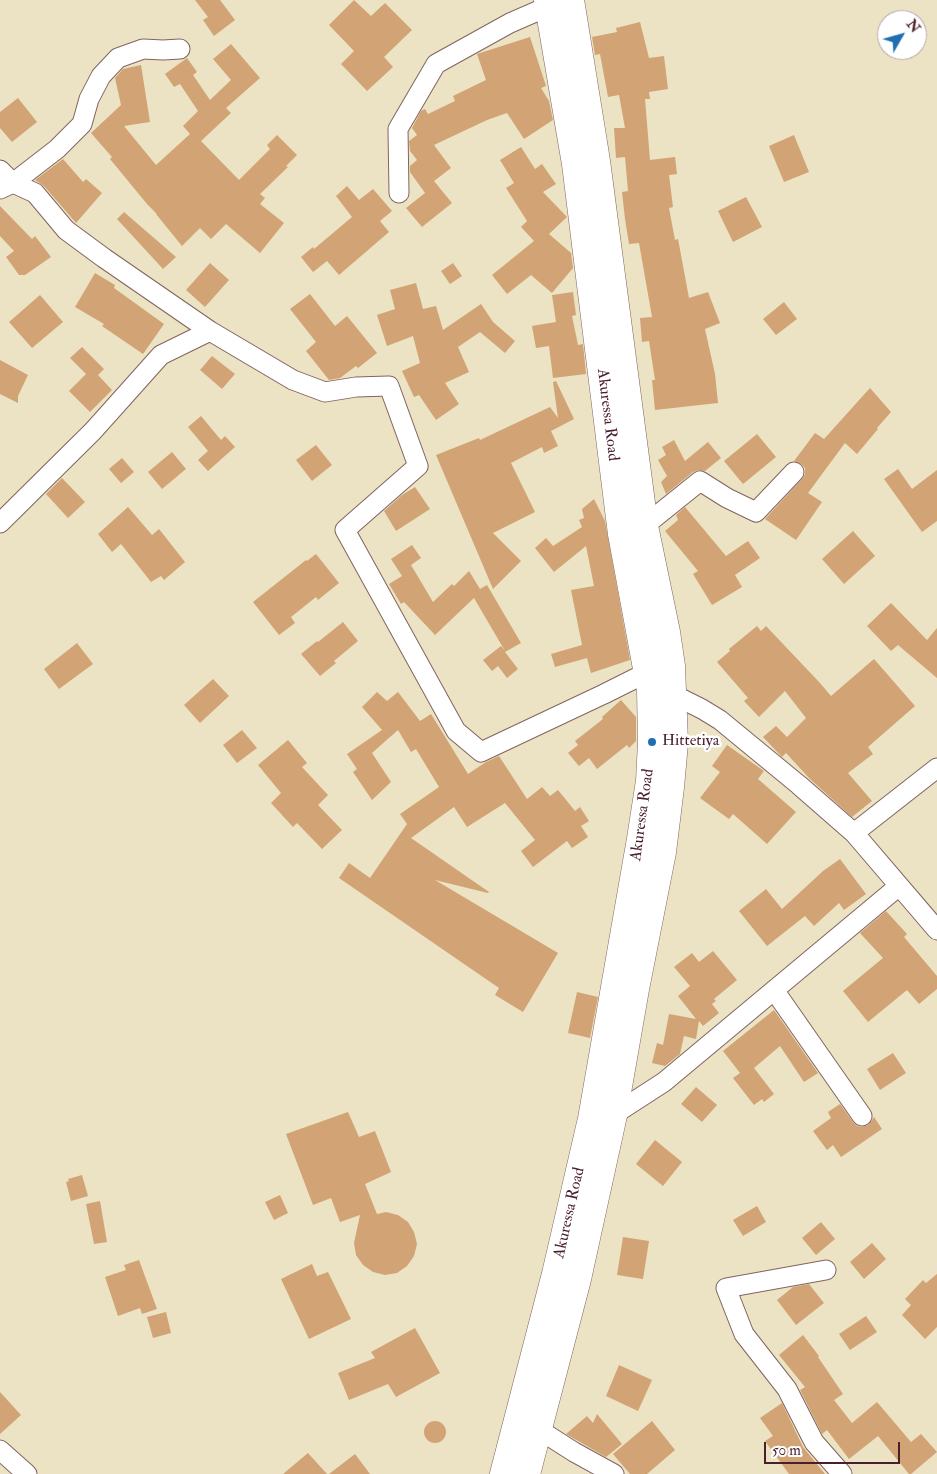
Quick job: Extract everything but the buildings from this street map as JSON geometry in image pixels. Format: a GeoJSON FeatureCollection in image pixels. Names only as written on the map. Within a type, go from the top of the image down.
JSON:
{"type":"FeatureCollection","features":[{"type":"Feature","properties":{"kind":"highway","name":"Akuressa Road"},"geometry":{"type":"LineString","coordinates":[[526,1474],[538,1429],[567,1277],[592,1119],[641,839],[650,781],[657,685],[671,666],[666,632],[644,526],[596,161],[559,2]]}},
{"type":"Feature","properties":{"kind":"highway","name":"Akuressa Road"},"geometry":{"type":"LineString","coordinates":[[504,1474],[567,1277],[613,1115],[662,852],[674,743],[657,685],[622,534],[576,164],[559,2]]}},
{"type":"Feature","properties":{"kind":"street"},"geometry":{"type":"LineString","coordinates":[[399,194],[398,129],[436,64],[510,23],[559,2]]}},
{"type":"Feature","properties":{"kind":"street"},"geometry":{"type":"LineString","coordinates":[[4,181],[57,149],[82,124],[89,99],[101,76],[118,58],[143,49],[180,49]]}},
{"type":"Feature","properties":{"kind":"street"},"geometry":{"type":"LineString","coordinates":[[4,181],[35,193],[66,230],[89,247],[210,332],[293,380],[325,392],[356,387],[389,386],[418,466],[344,530],[456,731],[481,752],[604,694],[657,685],[720,720],[854,833],[937,930]]}},
{"type":"Feature","properties":{"kind":"street"},"geometry":{"type":"LineString","coordinates":[[0,523],[93,431],[161,355],[210,332]]}},
{"type":"Feature","properties":{"kind":"street"},"geometry":{"type":"LineString","coordinates":[[644,526],[700,481],[727,498],[756,512],[794,472]]}},
{"type":"Feature","properties":{"kind":"street"},"geometry":{"type":"LineString","coordinates":[[854,833],[937,768]]}},
{"type":"Feature","properties":{"kind":"street"},"geometry":{"type":"LineString","coordinates":[[613,1115],[664,1082],[899,886]]}},
{"type":"Feature","properties":{"kind":"street"},"geometry":{"type":"LineString","coordinates":[[774,990],[862,1116]]}},
{"type":"Feature","properties":{"kind":"street"},"geometry":{"type":"LineString","coordinates":[[826,1270],[726,1288],[744,1334],[787,1389],[814,1442],[842,1474]]}},
{"type":"Feature","properties":{"kind":"street"},"geometry":{"type":"LineString","coordinates":[[538,1429],[614,1474]]}},
{"type":"Feature","properties":{"kind":"street"},"geometry":{"type":"LineString","coordinates":[[0,1450],[27,1474]]}},
{"type":"Feature","properties":{"kind":"place","name":"Hittetiya"},"geometry":{"type":"Point","coordinates":[652,742]}}]}
